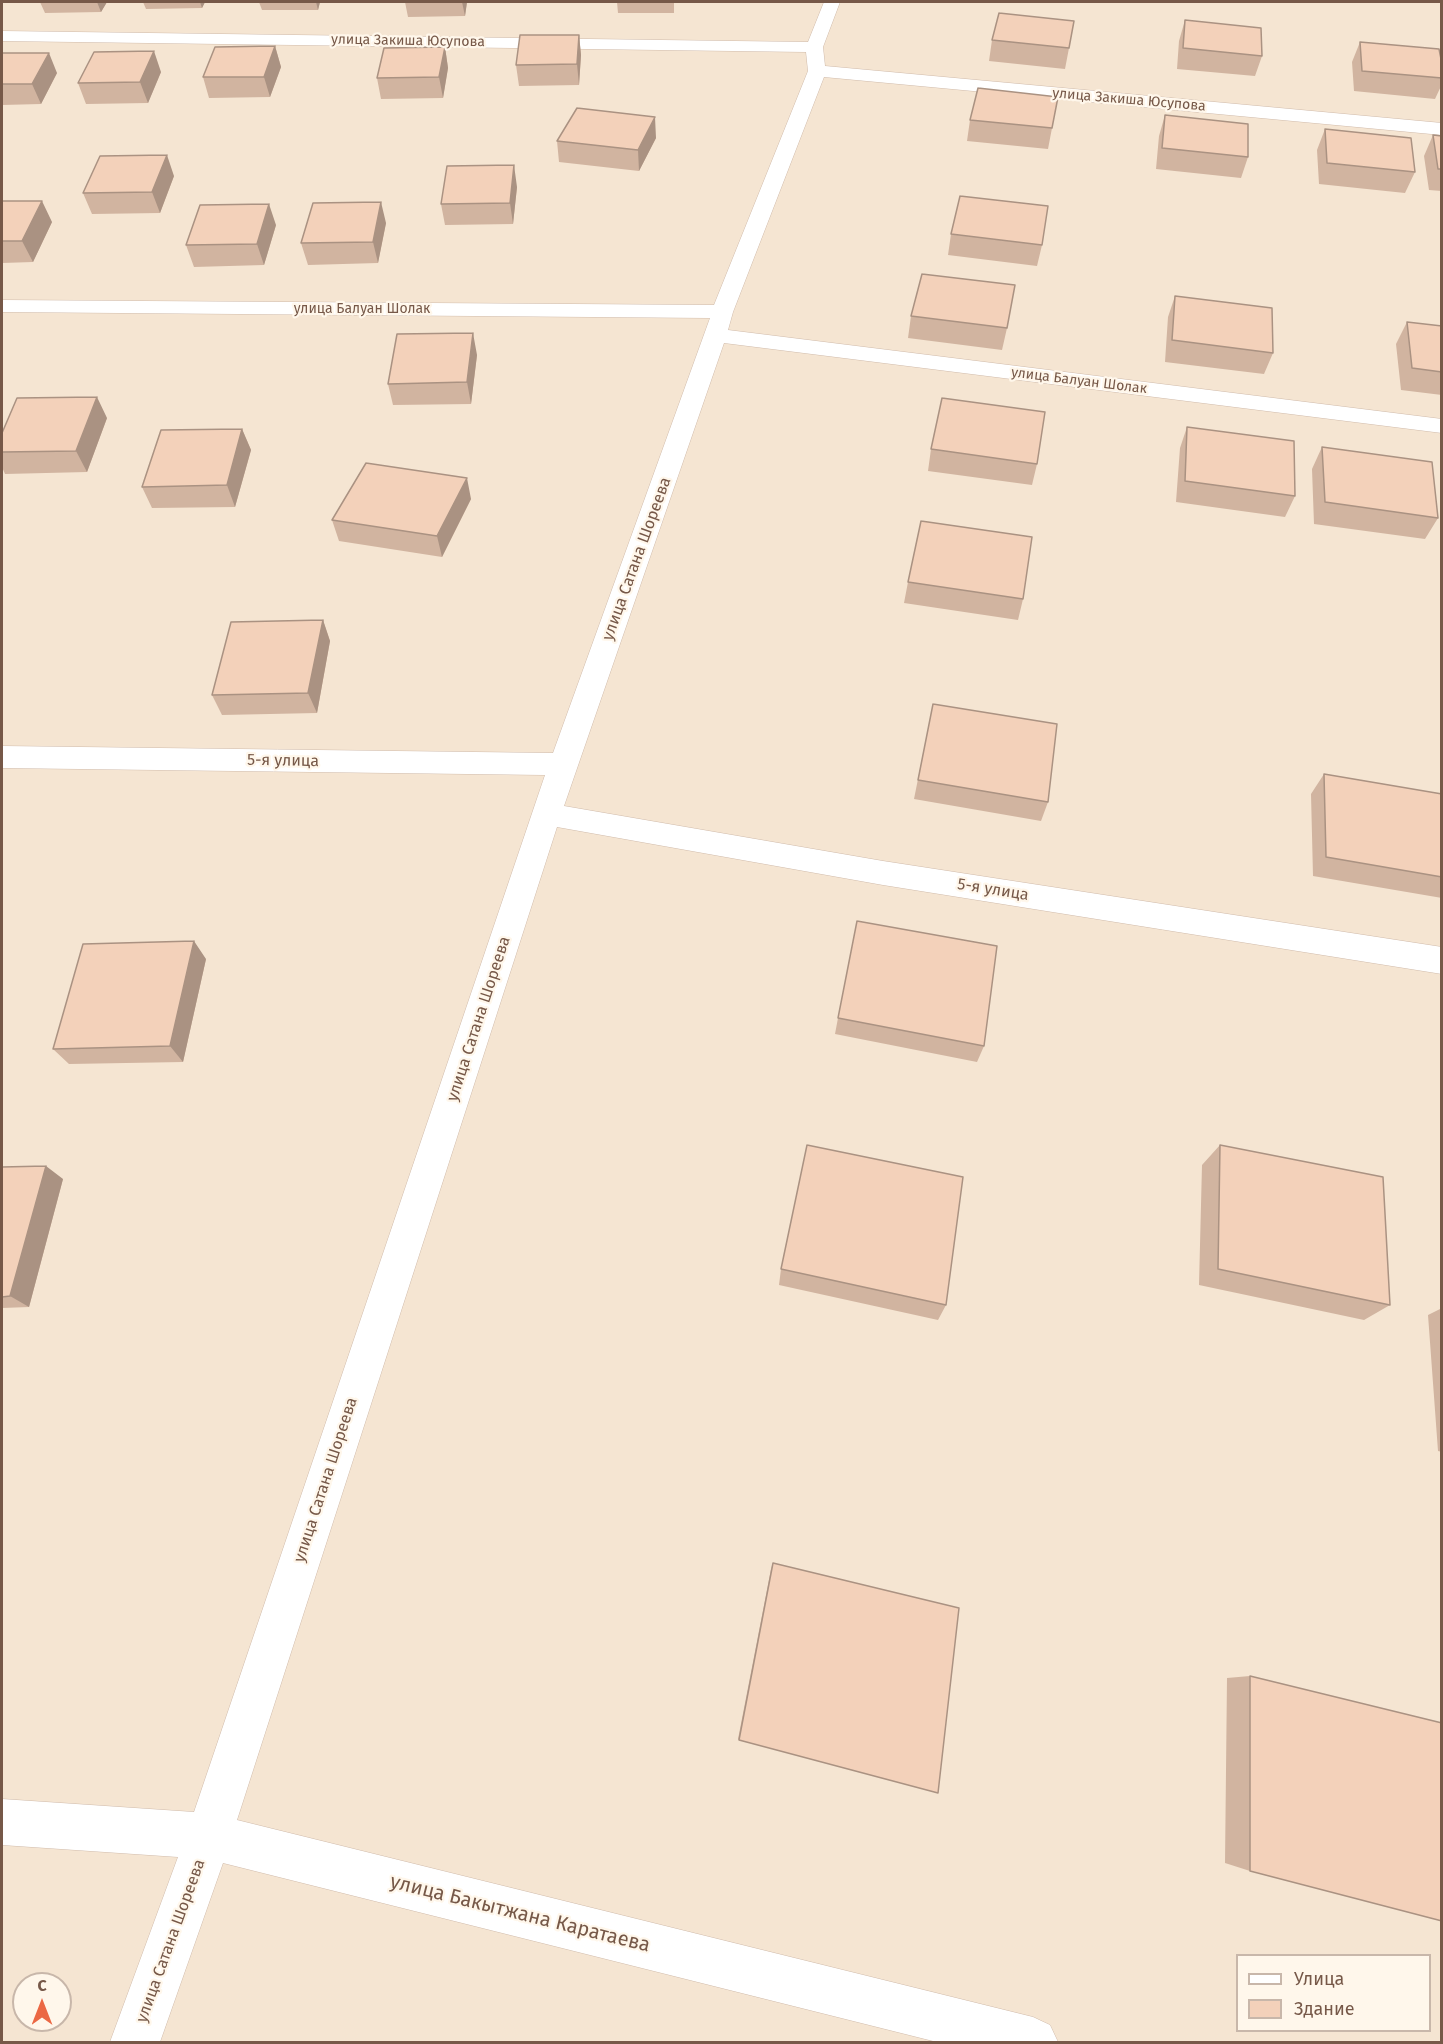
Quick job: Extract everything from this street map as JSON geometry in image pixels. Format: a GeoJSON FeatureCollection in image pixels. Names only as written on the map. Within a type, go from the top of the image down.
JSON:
{"type":"FeatureCollection","features":[{"type":"Feature","properties":{"kind":"street","name":"улица Сатана Шореева"},"geometry":{"type":"LineString","coordinates":[[135,2043],[209,1836],[546,814],[719,323],[816,59],[832,2]]}},
{"type":"Feature","properties":{"kind":"street","name":"улица Закиша Юсупова"},"geometry":{"type":"LineString","coordinates":[[2,36],[816,59],[1442,129]]}},
{"type":"Feature","properties":{"kind":"street","name":"улица Балуан Шолак"},"geometry":{"type":"LineString","coordinates":[[2,306],[719,323],[1442,426]]}},
{"type":"Feature","properties":{"kind":"street","name":"5-я улица"},"geometry":{"type":"LineString","coordinates":[[2,757],[564,764]]}},
{"type":"Feature","properties":{"kind":"street","name":"5-я улица"},"geometry":{"type":"LineString","coordinates":[[546,814],[883,873],[1442,961]]}},
{"type":"Feature","properties":{"kind":"street","name":"улица Бакытжана Каратаева"},"geometry":{"type":"LineString","coordinates":[[2,1822],[209,1836],[1034,2043]]}},
{"type":"Feature","properties":{"kind":"shaded area"},"geometry":{"type":"Polygon","coordinates":[[[2,2],[1441,2],[1441,2042],[2,2042],[2,2]]]}},
{"type":"Feature","properties":{"kind":"building"},"geometry":{"type":"Polygon","coordinates":[[[999,13],[1074,21],[1069,48],[992,40],[999,13]]]}},
{"type":"Feature","properties":{"kind":"building"},"geometry":{"type":"Polygon","coordinates":[[[1185,20],[1261,28],[1262,56],[1183,48],[1185,20]]]}},
{"type":"Feature","properties":{"kind":"building"},"geometry":{"type":"Polygon","coordinates":[[[520,35],[579,35],[577,64],[516,65],[520,35]]]}},
{"type":"Feature","properties":{"kind":"building"},"geometry":{"type":"Polygon","coordinates":[[[1360,42],[1439,49],[1442,78],[1362,71],[1360,42]]]}},
{"type":"Feature","properties":{"kind":"building"},"geometry":{"type":"Polygon","coordinates":[[[275,46],[264,77],[203,77],[215,47],[275,46]]]}},
{"type":"Feature","properties":{"kind":"building"},"geometry":{"type":"Polygon","coordinates":[[[445,47],[439,77],[377,78],[384,48],[445,47]]]}},
{"type":"Feature","properties":{"kind":"building"},"geometry":{"type":"Polygon","coordinates":[[[154,51],[140,82],[78,83],[94,52],[154,51]]]}},
{"type":"Feature","properties":{"kind":"building"},"geometry":{"type":"Polygon","coordinates":[[[2,53],[49,53],[32,84],[2,84],[2,53]]]}},
{"type":"Feature","properties":{"kind":"building"},"geometry":{"type":"Polygon","coordinates":[[[978,88],[1058,97],[1052,128],[970,120],[978,88]]]}},
{"type":"Feature","properties":{"kind":"building"},"geometry":{"type":"Polygon","coordinates":[[[577,108],[655,117],[638,150],[557,141],[577,108]]]}},
{"type":"Feature","properties":{"kind":"building"},"geometry":{"type":"Polygon","coordinates":[[[1165,115],[1248,124],[1248,157],[1162,148],[1165,115]]]}},
{"type":"Feature","properties":{"kind":"building"},"geometry":{"type":"Polygon","coordinates":[[[1325,129],[1411,138],[1415,172],[1327,163],[1325,129]]]}},
{"type":"Feature","properties":{"kind":"building"},"geometry":{"type":"Polygon","coordinates":[[[1433,135],[1442,136],[1442,169],[1438,169],[1433,135]]]}},
{"type":"Feature","properties":{"kind":"building"},"geometry":{"type":"Polygon","coordinates":[[[167,155],[152,192],[83,193],[100,156],[167,155]]]}},
{"type":"Feature","properties":{"kind":"building"},"geometry":{"type":"Polygon","coordinates":[[[514,165],[510,203],[441,204],[447,166],[514,165]]]}},
{"type":"Feature","properties":{"kind":"building"},"geometry":{"type":"Polygon","coordinates":[[[960,196],[1048,206],[1042,245],[951,234],[960,196]]]}},
{"type":"Feature","properties":{"kind":"building"},"geometry":{"type":"Polygon","coordinates":[[[2,201],[42,201],[22,241],[2,241],[2,201]]]}},
{"type":"Feature","properties":{"kind":"building"},"geometry":{"type":"Polygon","coordinates":[[[381,202],[373,242],[301,243],[313,203],[381,202]]]}},
{"type":"Feature","properties":{"kind":"building"},"geometry":{"type":"Polygon","coordinates":[[[269,204],[257,244],[186,245],[200,205],[269,204]]]}},
{"type":"Feature","properties":{"kind":"building"},"geometry":{"type":"Polygon","coordinates":[[[922,274],[1015,285],[1007,328],[911,316],[922,274]]]}},
{"type":"Feature","properties":{"kind":"building"},"geometry":{"type":"Polygon","coordinates":[[[1175,296],[1272,308],[1273,353],[1172,340],[1175,296]]]}},
{"type":"Feature","properties":{"kind":"building"},"geometry":{"type":"Polygon","coordinates":[[[1407,322],[1442,326],[1442,372],[1412,368],[1407,322]]]}},
{"type":"Feature","properties":{"kind":"building"},"geometry":{"type":"Polygon","coordinates":[[[473,333],[467,382],[388,384],[397,334],[473,333]]]}},
{"type":"Feature","properties":{"kind":"building"},"geometry":{"type":"Polygon","coordinates":[[[97,397],[76,451],[2,452],[2,433],[17,398],[97,397]]]}},
{"type":"Feature","properties":{"kind":"building"},"geometry":{"type":"Polygon","coordinates":[[[942,398],[1045,412],[1037,464],[931,449],[942,398]]]}},
{"type":"Feature","properties":{"kind":"building"},"geometry":{"type":"Polygon","coordinates":[[[1187,427],[1294,441],[1295,496],[1185,481],[1187,427]]]}},
{"type":"Feature","properties":{"kind":"building"},"geometry":{"type":"Polygon","coordinates":[[[242,429],[227,485],[142,487],[161,430],[242,429]]]}},
{"type":"Feature","properties":{"kind":"building"},"geometry":{"type":"Polygon","coordinates":[[[1322,447],[1432,462],[1438,518],[1325,502],[1322,447]]]}},
{"type":"Feature","properties":{"kind":"building"},"geometry":{"type":"Polygon","coordinates":[[[366,463],[467,478],[437,536],[332,520],[366,463]]]}},
{"type":"Feature","properties":{"kind":"building"},"geometry":{"type":"Polygon","coordinates":[[[921,521],[1032,537],[1023,599],[908,582],[921,521]]]}},
{"type":"Feature","properties":{"kind":"building"},"geometry":{"type":"Polygon","coordinates":[[[323,620],[308,693],[212,695],[231,622],[323,620]]]}},
{"type":"Feature","properties":{"kind":"building"},"geometry":{"type":"Polygon","coordinates":[[[933,704],[1057,724],[1048,802],[918,780],[933,704]]]}},
{"type":"Feature","properties":{"kind":"building"},"geometry":{"type":"Polygon","coordinates":[[[1324,774],[1442,794],[1442,877],[1326,857],[1324,774]]]}},
{"type":"Feature","properties":{"kind":"building"},"geometry":{"type":"Polygon","coordinates":[[[857,921],[997,946],[984,1046],[838,1018],[857,921]]]}},
{"type":"Feature","properties":{"kind":"building"},"geometry":{"type":"Polygon","coordinates":[[[194,941],[170,1046],[53,1049],[83,944],[194,941]]]}},
{"type":"Feature","properties":{"kind":"building"},"geometry":{"type":"Polygon","coordinates":[[[807,1145],[963,1177],[946,1305],[781,1269],[807,1145]]]}},
{"type":"Feature","properties":{"kind":"building"},"geometry":{"type":"Polygon","coordinates":[[[1220,1145],[1383,1177],[1390,1305],[1218,1269],[1220,1145]]]}},
{"type":"Feature","properties":{"kind":"building"},"geometry":{"type":"Polygon","coordinates":[[[46,1166],[10,1296],[2,1297],[2,1167],[46,1166]]]}},
{"type":"Feature","properties":{"kind":"building"},"geometry":{"type":"Polygon","coordinates":[[[773,1563],[959,1608],[938,1793],[739,1740],[773,1563]]]}},
{"type":"Feature","properties":{"kind":"building"},"geometry":{"type":"Polygon","coordinates":[[[1250,1676],[1442,1723],[1442,1921],[1250,1871],[1250,1676]]]}}]}
